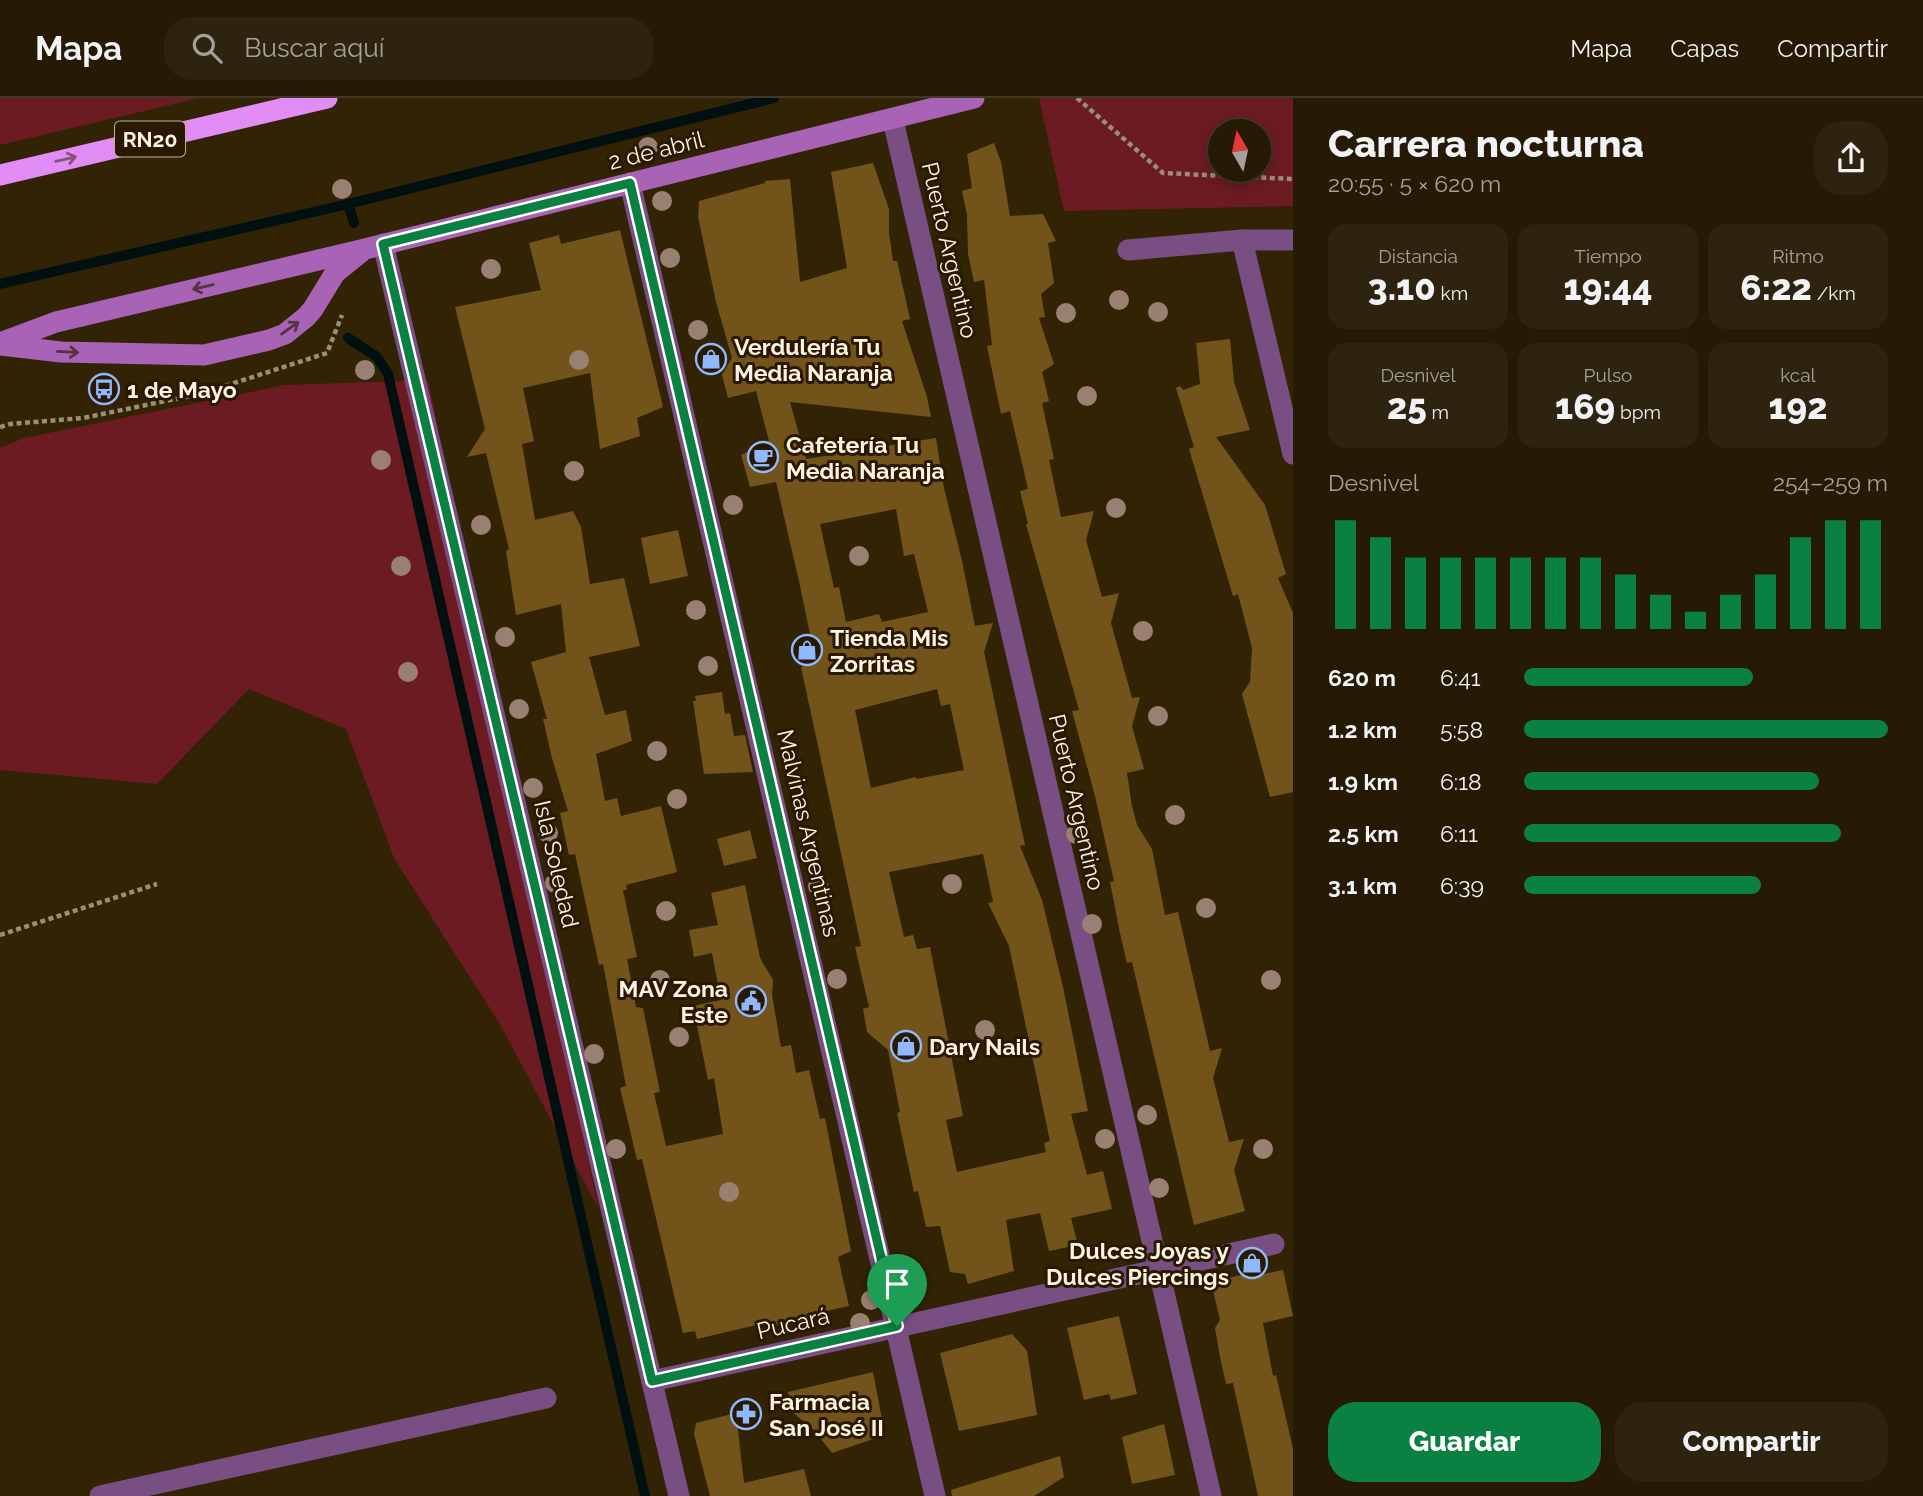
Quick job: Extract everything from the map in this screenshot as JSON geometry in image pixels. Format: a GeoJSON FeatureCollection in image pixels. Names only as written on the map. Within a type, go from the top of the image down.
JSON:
{"type":"FeatureCollection","features":[{"type":"Feature","properties":{"kind":"highway","name":"RN20"},"geometry":{"type":"LineString","coordinates":[[0,175],[327,98]]}},
{"type":"Feature","properties":{"kind":"main road","name":"2 de abril"},"geometry":{"type":"LineString","coordinates":[[0,344],[56,321],[893,120],[968,99]]}},
{"type":"Feature","properties":{"kind":"main road"},"geometry":{"type":"LineString","coordinates":[[0,344],[61,352],[204,355],[269,340],[285,334],[306,317],[335,273],[374,246]]}},
{"type":"Feature","properties":{"kind":"street","name":"Puerto Argentino"},"geometry":{"type":"LineString","coordinates":[[893,120],[1157,1269],[1212,1496]]}},
{"type":"Feature","properties":{"kind":"street","name":"Malvinas Argentinas"},"geometry":{"type":"LineString","coordinates":[[630,183],[935,1496]]}},
{"type":"Feature","properties":{"kind":"street"},"geometry":{"type":"LineString","coordinates":[[1242,240],[1293,454]]}},
{"type":"Feature","properties":{"kind":"street"},"geometry":{"type":"LineString","coordinates":[[1128,250],[1242,240],[1293,240]]}},
{"type":"Feature","properties":{"kind":"street","name":"Isla Soledad"},"geometry":{"type":"LineString","coordinates":[[374,246],[679,1496]]}},
{"type":"Feature","properties":{"kind":"street","name":"Pucará"},"geometry":{"type":"LineString","coordinates":[[652,1381],[1274,1244]]}},
{"type":"Feature","properties":{"kind":"street"},"geometry":{"type":"LineString","coordinates":[[100,1496],[546,1398]]}},
{"type":"Feature","properties":{"kind":"path"},"geometry":{"type":"LineString","coordinates":[[1077,98],[1163,173],[1293,179]]}},
{"type":"Feature","properties":{"kind":"path"},"geometry":{"type":"LineString","coordinates":[[0,935],[158,884]]}},
{"type":"Feature","properties":{"kind":"shaded area"},"geometry":{"type":"Polygon","coordinates":[[[0,98],[199,98],[0,145],[0,98]]]}},
{"type":"Feature","properties":{"kind":"shaded area"},"geometry":{"type":"Polygon","coordinates":[[[1039,98],[1293,98],[1293,206],[1064,211],[1039,98]]]}},
{"type":"Feature","properties":{"kind":"shaded area"},"geometry":{"type":"Polygon","coordinates":[[[428,380],[598,1208],[501,1026],[394,858],[346,729],[249,689],[157,784],[0,770],[0,448],[24,438],[285,385],[428,380]]]}},
{"type":"Feature","properties":{"kind":"building"},"geometry":{"type":"Polygon","coordinates":[[[994,143],[1001,162],[1010,216],[1043,214],[1056,241],[1048,243],[1054,283],[1041,294],[1045,317],[1039,318],[1054,364],[1042,372],[1049,401],[1042,403],[1054,459],[1049,460],[1061,517],[1094,511],[1086,540],[1102,597],[1119,593],[1111,623],[1132,698],[1140,697],[1132,726],[1144,769],[1127,773],[1132,806],[1137,825],[1152,849],[1165,915],[1178,912],[1210,1051],[1222,1048],[1213,1078],[1229,1142],[1244,1139],[1234,1170],[1245,1211],[1194,1225],[1132,962],[1127,963],[1120,933],[1110,882],[1114,881],[1072,711],[1079,710],[1026,524],[1020,491],[1028,489],[1010,411],[1001,414],[987,346],[992,345],[984,280],[974,282],[968,254],[967,215],[962,191],[972,188],[967,154],[994,143]]]}},
{"type":"Feature","properties":{"kind":"building"},"geometry":{"type":"Polygon","coordinates":[[[873,163],[889,209],[893,261],[897,261],[910,319],[902,321],[931,417],[790,402],[806,459],[936,438],[944,488],[975,626],[993,623],[984,652],[1025,845],[1020,846],[1042,900],[1088,1111],[1071,1114],[1087,1175],[1103,1171],[1112,1209],[1071,1218],[1078,1245],[1049,1251],[1040,1213],[1006,1220],[1014,1271],[968,1284],[965,1274],[950,1272],[940,1226],[926,1227],[918,1191],[914,1192],[897,1113],[900,1112],[888,1050],[867,1032],[863,1009],[869,1007],[855,947],[861,946],[801,667],[816,663],[799,581],[776,482],[750,487],[741,455],[769,441],[756,391],[728,398],[722,375],[732,358],[716,302],[698,217],[699,201],[765,181],[790,179],[800,282],[847,268],[831,172],[873,163]],[[896,509],[820,524],[834,588],[839,587],[846,622],[879,614],[882,622],[928,612],[914,554],[904,556],[896,509]],[[937,689],[855,710],[871,788],[916,777],[964,770],[950,704],[941,706],[937,689]],[[983,854],[889,872],[904,937],[913,935],[917,949],[930,947],[963,1116],[946,1120],[957,1172],[1046,1152],[1044,1143],[1050,1141],[1009,946],[988,903],[993,902],[983,854]]]}},
{"type":"Feature","properties":{"kind":"building"},"geometry":{"type":"Polygon","coordinates":[[[620,230],[663,407],[637,418],[640,436],[600,449],[590,373],[523,388],[534,441],[522,444],[535,520],[573,511],[581,527],[590,584],[624,578],[640,646],[589,657],[605,715],[626,710],[632,741],[596,754],[605,801],[617,798],[621,816],[661,806],[677,872],[626,885],[627,890],[623,890],[637,957],[627,959],[636,1007],[643,1008],[660,1092],[654,1093],[666,1146],[723,1134],[714,1078],[708,1080],[693,1006],[721,1000],[712,953],[694,957],[689,930],[718,925],[711,893],[745,885],[760,958],[773,980],[772,995],[781,1047],[791,1045],[796,1073],[809,1070],[820,1119],[825,1118],[851,1251],[838,1257],[849,1306],[808,1315],[809,1319],[775,1326],[774,1321],[697,1339],[695,1331],[683,1333],[642,1159],[637,1160],[620,1088],[626,1086],[603,964],[599,965],[575,854],[569,855],[560,813],[568,811],[552,758],[543,719],[547,719],[531,662],[566,652],[561,604],[516,615],[506,551],[509,549],[486,453],[467,457],[485,429],[455,307],[541,290],[529,243],[559,235],[561,244],[620,230]]]}},
{"type":"Feature","properties":{"kind":"building"},"geometry":{"type":"Polygon","coordinates":[[[1230,339],[1234,382],[1250,430],[1216,437],[1265,505],[1286,574],[1278,578],[1293,613],[1293,792],[1270,797],[1242,694],[1250,682],[1252,648],[1238,594],[1233,596],[1189,449],[1194,447],[1176,388],[1180,386],[1183,390],[1200,384],[1196,343],[1230,339]]]}},
{"type":"Feature","properties":{"kind":"building"},"geometry":{"type":"Polygon","coordinates":[[[678,530],[688,576],[650,584],[641,538],[678,530]]]}},
{"type":"Feature","properties":{"kind":"building"},"geometry":{"type":"Polygon","coordinates":[[[722,692],[725,714],[730,713],[734,736],[745,735],[753,772],[704,774],[693,701],[696,701],[695,696],[722,692]]]}},
{"type":"Feature","properties":{"kind":"building"},"geometry":{"type":"Polygon","coordinates":[[[750,830],[757,858],[724,866],[717,839],[750,830]]]}},
{"type":"Feature","properties":{"kind":"building"},"geometry":{"type":"Polygon","coordinates":[[[1283,1270],[1293,1316],[1263,1323],[1273,1376],[1276,1375],[1293,1449],[1293,1496],[1258,1496],[1233,1383],[1226,1384],[1220,1357],[1215,1328],[1220,1320],[1211,1282],[1254,1272],[1255,1276],[1283,1270]]]}},
{"type":"Feature","properties":{"kind":"building"},"geometry":{"type":"Polygon","coordinates":[[[1119,1316],[1137,1394],[1111,1400],[1109,1394],[1084,1400],[1067,1328],[1119,1316]]]}},
{"type":"Feature","properties":{"kind":"building"},"geometry":{"type":"Polygon","coordinates":[[[1012,1334],[1027,1351],[1037,1415],[959,1431],[940,1353],[1012,1334]]]}},
{"type":"Feature","properties":{"kind":"building"},"geometry":{"type":"Polygon","coordinates":[[[873,1372],[885,1435],[832,1453],[813,1429],[791,1411],[788,1392],[873,1372]]]}},
{"type":"Feature","properties":{"kind":"building"},"geometry":{"type":"Polygon","coordinates":[[[736,1413],[744,1483],[804,1469],[811,1496],[710,1496],[694,1434],[696,1423],[736,1413]]]}},
{"type":"Feature","properties":{"kind":"building"},"geometry":{"type":"Polygon","coordinates":[[[1164,1424],[1175,1475],[1132,1484],[1122,1437],[1164,1424]]]}},
{"type":"Feature","properties":{"kind":"building"},"geometry":{"type":"Polygon","coordinates":[[[1060,1456],[1064,1477],[1034,1496],[952,1496],[951,1490],[1060,1456]]]}},
{"type":"Feature","properties":{"kind":"waterway"},"geometry":{"type":"LineString","coordinates":[[0,284],[348,204],[774,98]]}},
{"type":"Feature","properties":{"kind":"waterway"},"geometry":{"type":"LineString","coordinates":[[348,204],[354,223]]}},
{"type":"Feature","properties":{"kind":"waterway"},"geometry":{"type":"LineString","coordinates":[[348,338],[377,357],[388,374],[645,1496]]}},
{"type":"Feature","properties":{"kind":"place","name":"Verdulería Tu Media Naranja"},"geometry":{"type":"Point","coordinates":[711,359]}},
{"type":"Feature","properties":{"kind":"place","name":"1 de Mayo"},"geometry":{"type":"Point","coordinates":[104,389]}},
{"type":"Feature","properties":{"kind":"place","name":"Cafetería Tu Media Naranja"},"geometry":{"type":"Point","coordinates":[763,457]}},
{"type":"Feature","properties":{"kind":"place","name":"Tienda Mis Zorritas"},"geometry":{"type":"Point","coordinates":[807,650]}},
{"type":"Feature","properties":{"kind":"place","name":"MAV Zona Este"},"geometry":{"type":"Point","coordinates":[751,1001]}},
{"type":"Feature","properties":{"kind":"place","name":"Dary Nails"},"geometry":{"type":"Point","coordinates":[906,1046]}},
{"type":"Feature","properties":{"kind":"place","name":"Dulces Joyas y Dulces Piercings"},"geometry":{"type":"Point","coordinates":[1252,1263]}},
{"type":"Feature","properties":{"kind":"place","name":"Farmacia San José II"},"geometry":{"type":"Point","coordinates":[746,1414]}},
{"type":"Feature","properties":{"kind":"route"},"geometry":{"type":"LineString","coordinates":[[630,183],[897,1326],[652,1381],[383,244],[630,183]]}}]}
